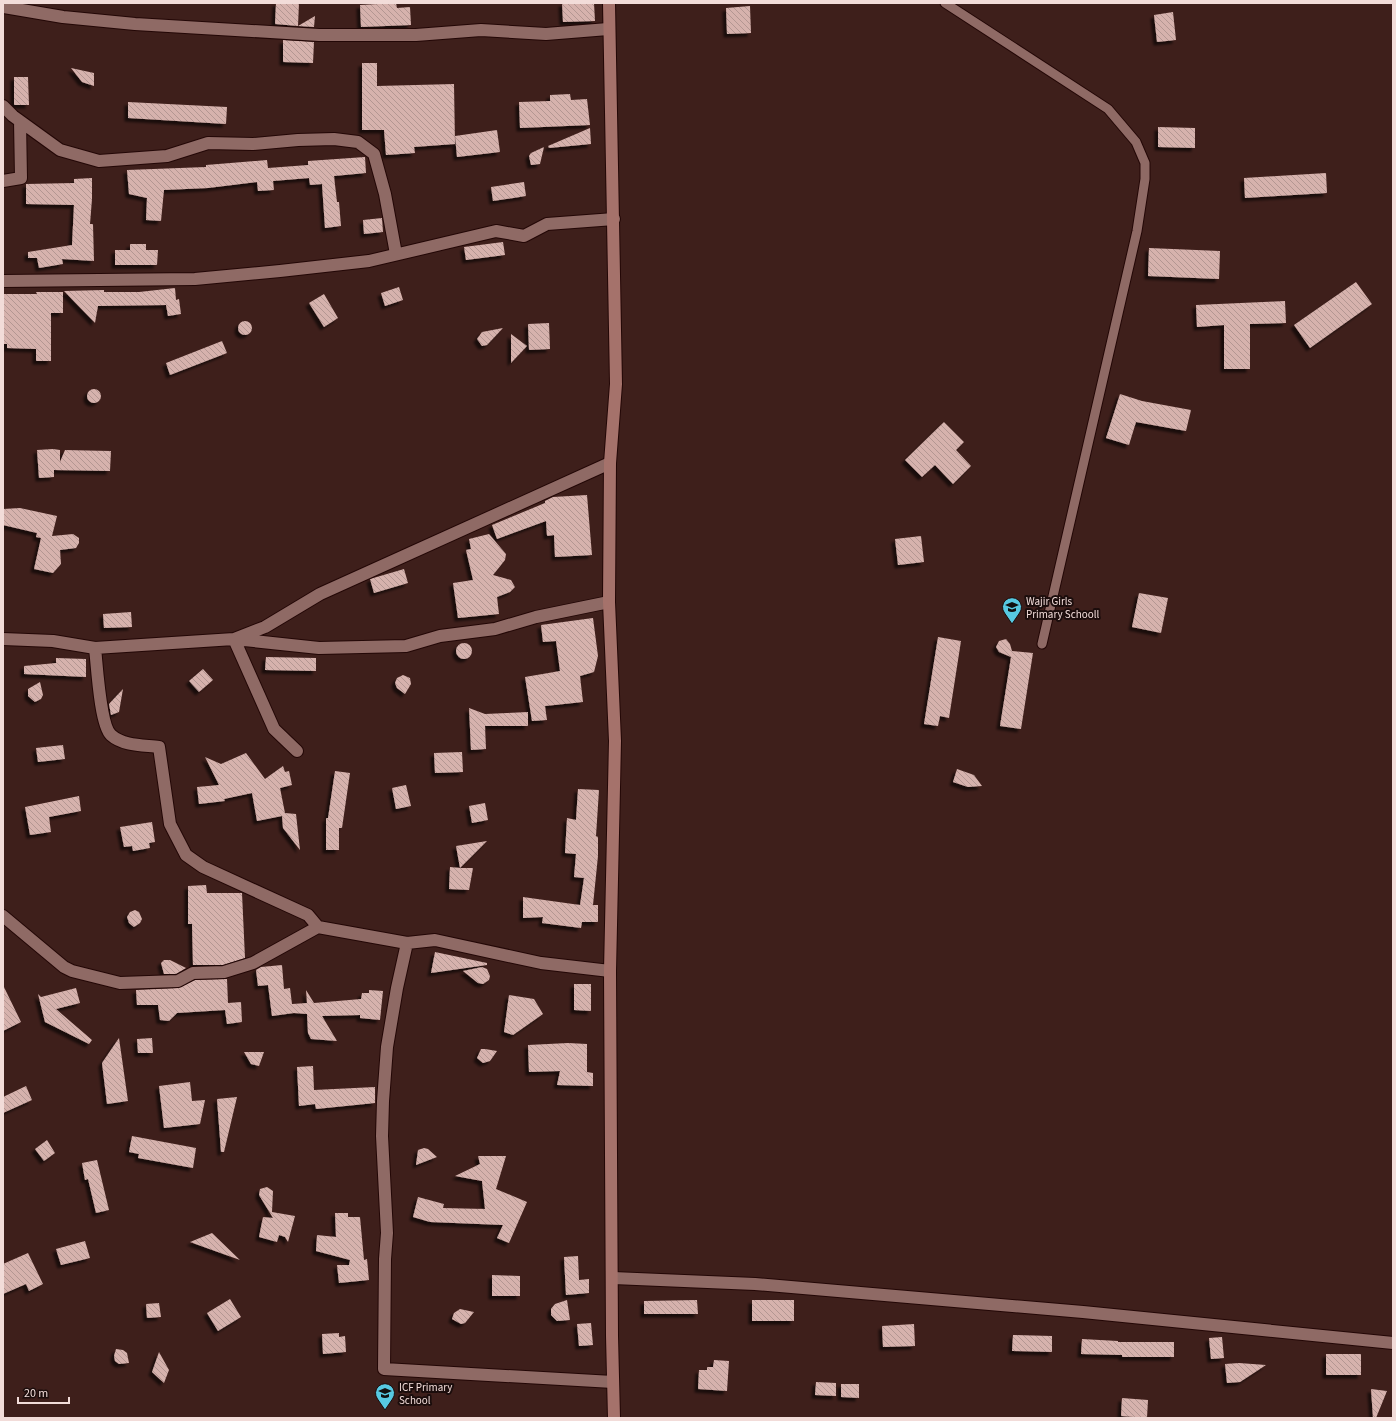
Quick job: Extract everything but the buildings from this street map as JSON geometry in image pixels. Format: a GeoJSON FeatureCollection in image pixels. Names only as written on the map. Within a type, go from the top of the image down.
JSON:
{"type":"FeatureCollection","features":[{"type":"Feature","properties":{"kind":"street"},"geometry":{"type":"LineString","coordinates":[[609,3],[608,29],[614,220],[616,384],[610,463],[609,602],[615,741],[610,971],[614,1418]]}},
{"type":"Feature","properties":{"kind":"street"},"geometry":{"type":"LineString","coordinates":[[4,7],[63,17],[134,24],[318,35],[416,35],[481,30],[546,34],[608,29]]}},
{"type":"Feature","properties":{"kind":"street"},"geometry":{"type":"LineString","coordinates":[[3,106],[20,121],[60,150],[99,161],[167,156],[208,143],[253,144],[298,140],[334,139],[358,142],[374,154],[385,194],[396,254]]}},
{"type":"Feature","properties":{"kind":"street"},"geometry":{"type":"LineString","coordinates":[[3,182],[21,178],[20,121]]}},
{"type":"Feature","properties":{"kind":"street"},"geometry":{"type":"LineString","coordinates":[[3,281],[195,279],[369,261],[496,231],[524,236],[547,224],[614,220]]}},
{"type":"Feature","properties":{"kind":"street"},"geometry":{"type":"LineString","coordinates":[[234,639],[265,626],[320,594],[610,463]]}},
{"type":"Feature","properties":{"kind":"street"},"geometry":{"type":"LineString","coordinates":[[3,639],[53,641],[95,648],[234,639],[319,648],[406,646],[440,636],[496,629],[536,617],[609,602]]}},
{"type":"Feature","properties":{"kind":"street"},"geometry":{"type":"LineString","coordinates":[[234,639],[274,729],[286,743],[297,751]]}},
{"type":"Feature","properties":{"kind":"street"},"geometry":{"type":"LineString","coordinates":[[95,648],[103,718],[111,735],[125,742],[159,747],[170,824],[186,855],[203,867],[308,915],[318,927]]}},
{"type":"Feature","properties":{"kind":"street"},"geometry":{"type":"LineString","coordinates":[[3,916],[47,955],[64,967],[72,971],[120,983],[178,981],[193,973],[224,972],[253,963],[318,927],[407,942],[435,940],[541,963],[610,971]]}},
{"type":"Feature","properties":{"kind":"street"},"geometry":{"type":"LineString","coordinates":[[407,942],[397,988],[387,1047],[383,1101],[382,1136],[387,1233],[384,1278],[384,1369],[613,1382]]}},
{"type":"Feature","properties":{"kind":"street"},"geometry":{"type":"LineString","coordinates":[[613,1278],[756,1284],[1091,1313],[1393,1343]]}},
{"type":"Feature","properties":{"kind":"lane"},"geometry":{"type":"LineString","coordinates":[[945,3],[1108,109],[1136,142],[1145,163],[1145,179],[1136,230],[1042,644]]}},
{"type":"Feature","properties":{"kind":"place","name":"Wajir Girls Primary Schooll"},"geometry":{"type":"Point","coordinates":[1012,624]}},
{"type":"Feature","properties":{"kind":"place","name":"ICF Primary School"},"geometry":{"type":"Point","coordinates":[385,1410]}}]}
